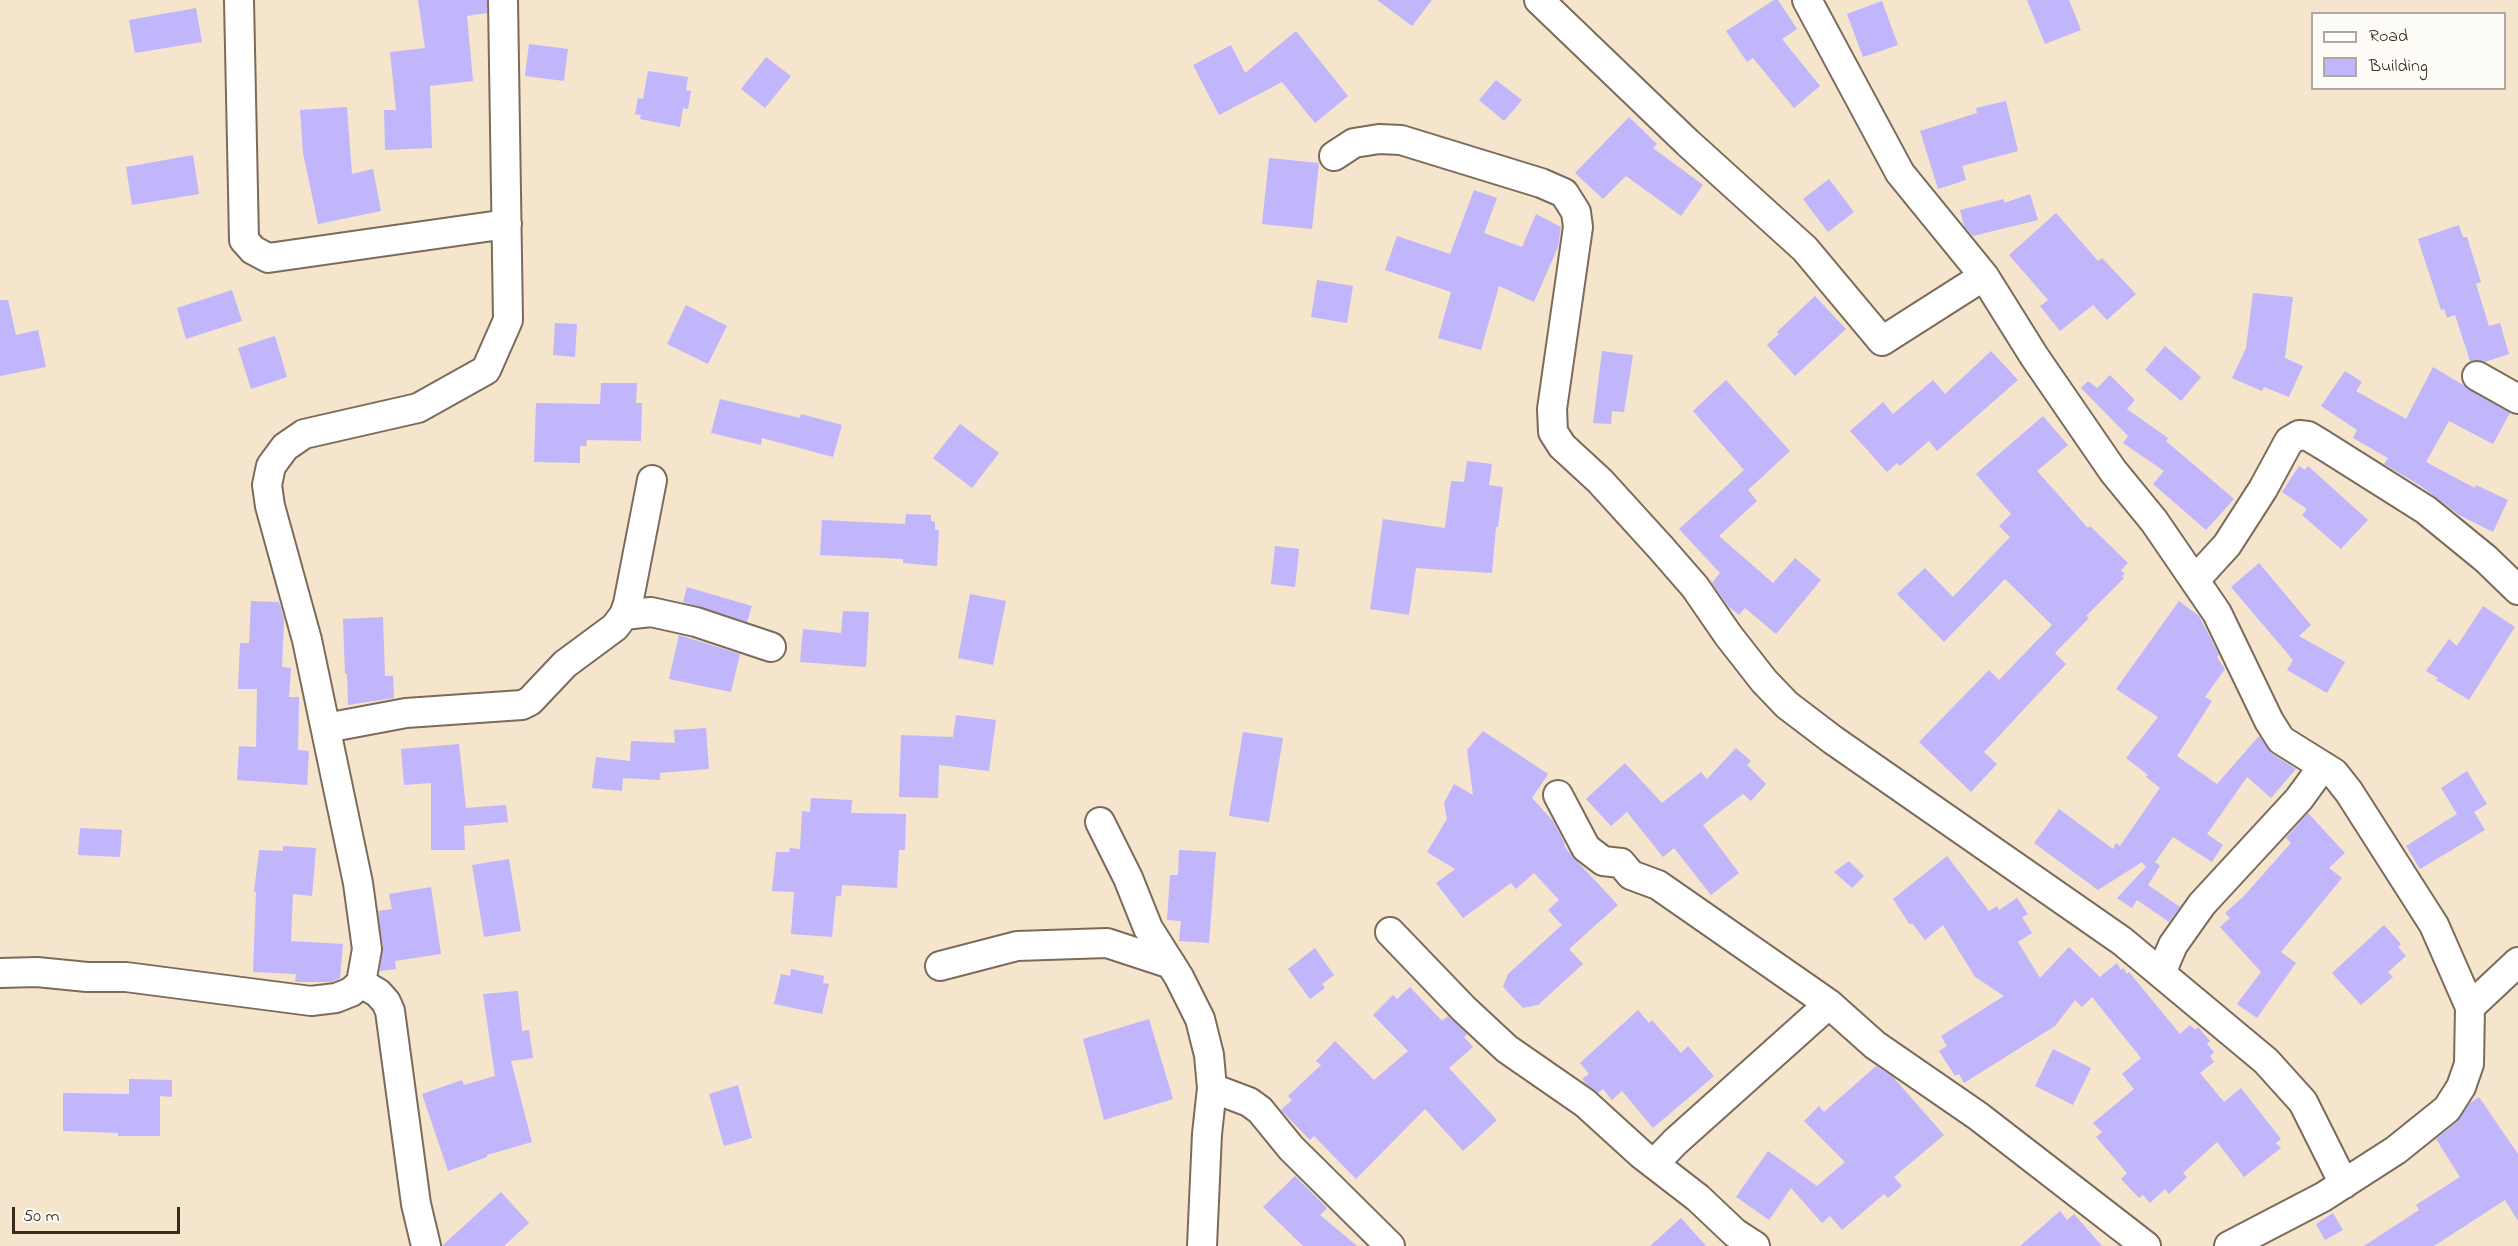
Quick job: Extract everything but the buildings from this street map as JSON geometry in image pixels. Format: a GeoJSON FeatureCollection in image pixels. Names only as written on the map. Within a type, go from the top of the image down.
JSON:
{"type":"FeatureCollection","features":[{"type":"Feature","properties":{"kind":"street"},"geometry":{"type":"LineString","coordinates":[[239,0],[244,240],[253,250],[268,258],[507,224]]}},
{"type":"Feature","properties":{"kind":"street"},"geometry":{"type":"LineString","coordinates":[[0,973],[37,972],[87,977],[126,977],[311,1001],[336,998],[351,992],[361,983],[367,949],[364,921],[307,640],[270,506],[267,485],[271,466],[285,447],[304,434],[418,408],[486,370],[508,320],[502,0]]}},
{"type":"Feature","properties":{"kind":"street"},"geometry":{"type":"LineString","coordinates":[[1539,0],[1688,143],[1805,249],[1882,341],[1984,276]]}},
{"type":"Feature","properties":{"kind":"street"},"geometry":{"type":"LineString","coordinates":[[1807,0],[1900,173],[1984,276],[2034,356],[2113,471],[2154,521],[2217,613],[2269,722],[2281,740],[2334,773],[2349,792],[2434,926],[2470,1007],[2469,1064],[2462,1087],[2447,1109],[2396,1150],[2344,1184],[2229,1246]]}},
{"type":"Feature","properties":{"kind":"street"},"geometry":{"type":"LineString","coordinates":[[1334,156],[1354,143],[1380,139],[1401,140],[1541,183],[1564,193],[1576,212],[1578,227],[1552,409],[1553,432],[1562,446],[1600,481],[1695,587],[1742,654],[1787,705],[1833,740],[2122,941],[2266,1061],[2303,1102],[2344,1184]]}},
{"type":"Feature","properties":{"kind":"street"},"geometry":{"type":"LineString","coordinates":[[2477,376],[2518,399]]}},
{"type":"Feature","properties":{"kind":"street"},"geometry":{"type":"LineString","coordinates":[[2194,580],[2227,545],[2264,489],[2289,441],[2299,435],[2308,436],[2426,510],[2486,559],[2518,590]]}},
{"type":"Feature","properties":{"kind":"street"},"geometry":{"type":"LineString","coordinates":[[326,728],[406,713],[522,705],[540,693],[565,664],[615,627],[624,615],[652,480]]}},
{"type":"Feature","properties":{"kind":"street"},"geometry":{"type":"LineString","coordinates":[[624,615],[651,612],[696,622],[771,647]]}},
{"type":"Feature","properties":{"kind":"street"},"geometry":{"type":"LineString","coordinates":[[2161,973],[2173,945],[2202,904],[2299,799],[2324,766]]}},
{"type":"Feature","properties":{"kind":"street"},"geometry":{"type":"LineString","coordinates":[[1558,795],[1587,848],[1595,855],[1603,861],[1621,863],[1631,875],[1658,885],[1829,1004],[1875,1045],[1978,1116],[2146,1246]]}},
{"type":"Feature","properties":{"kind":"street"},"geometry":{"type":"LineString","coordinates":[[1100,822],[1128,878],[1148,928],[1171,964],[1200,1019],[1209,1055],[1212,1088],[1207,1134],[1202,1246]]}},
{"type":"Feature","properties":{"kind":"street"},"geometry":{"type":"LineString","coordinates":[[1390,932],[1464,1009],[1507,1049],[1586,1103],[1654,1164],[1698,1198],[1738,1242]]}},
{"type":"Feature","properties":{"kind":"street"},"geometry":{"type":"LineString","coordinates":[[940,966],[1017,946],[1107,943],[1171,964]]}},
{"type":"Feature","properties":{"kind":"street"},"geometry":{"type":"LineString","coordinates":[[2470,1007],[2518,962]]}},
{"type":"Feature","properties":{"kind":"street"},"geometry":{"type":"LineString","coordinates":[[361,983],[378,993],[390,1011],[416,1204],[426,1246]]}},
{"type":"Feature","properties":{"kind":"street"},"geometry":{"type":"LineString","coordinates":[[1654,1164],[1675,1142],[1829,1004]]}},
{"type":"Feature","properties":{"kind":"street"},"geometry":{"type":"LineString","coordinates":[[1212,1088],[1249,1102],[1260,1110],[1291,1148],[1390,1246]]}}]}
